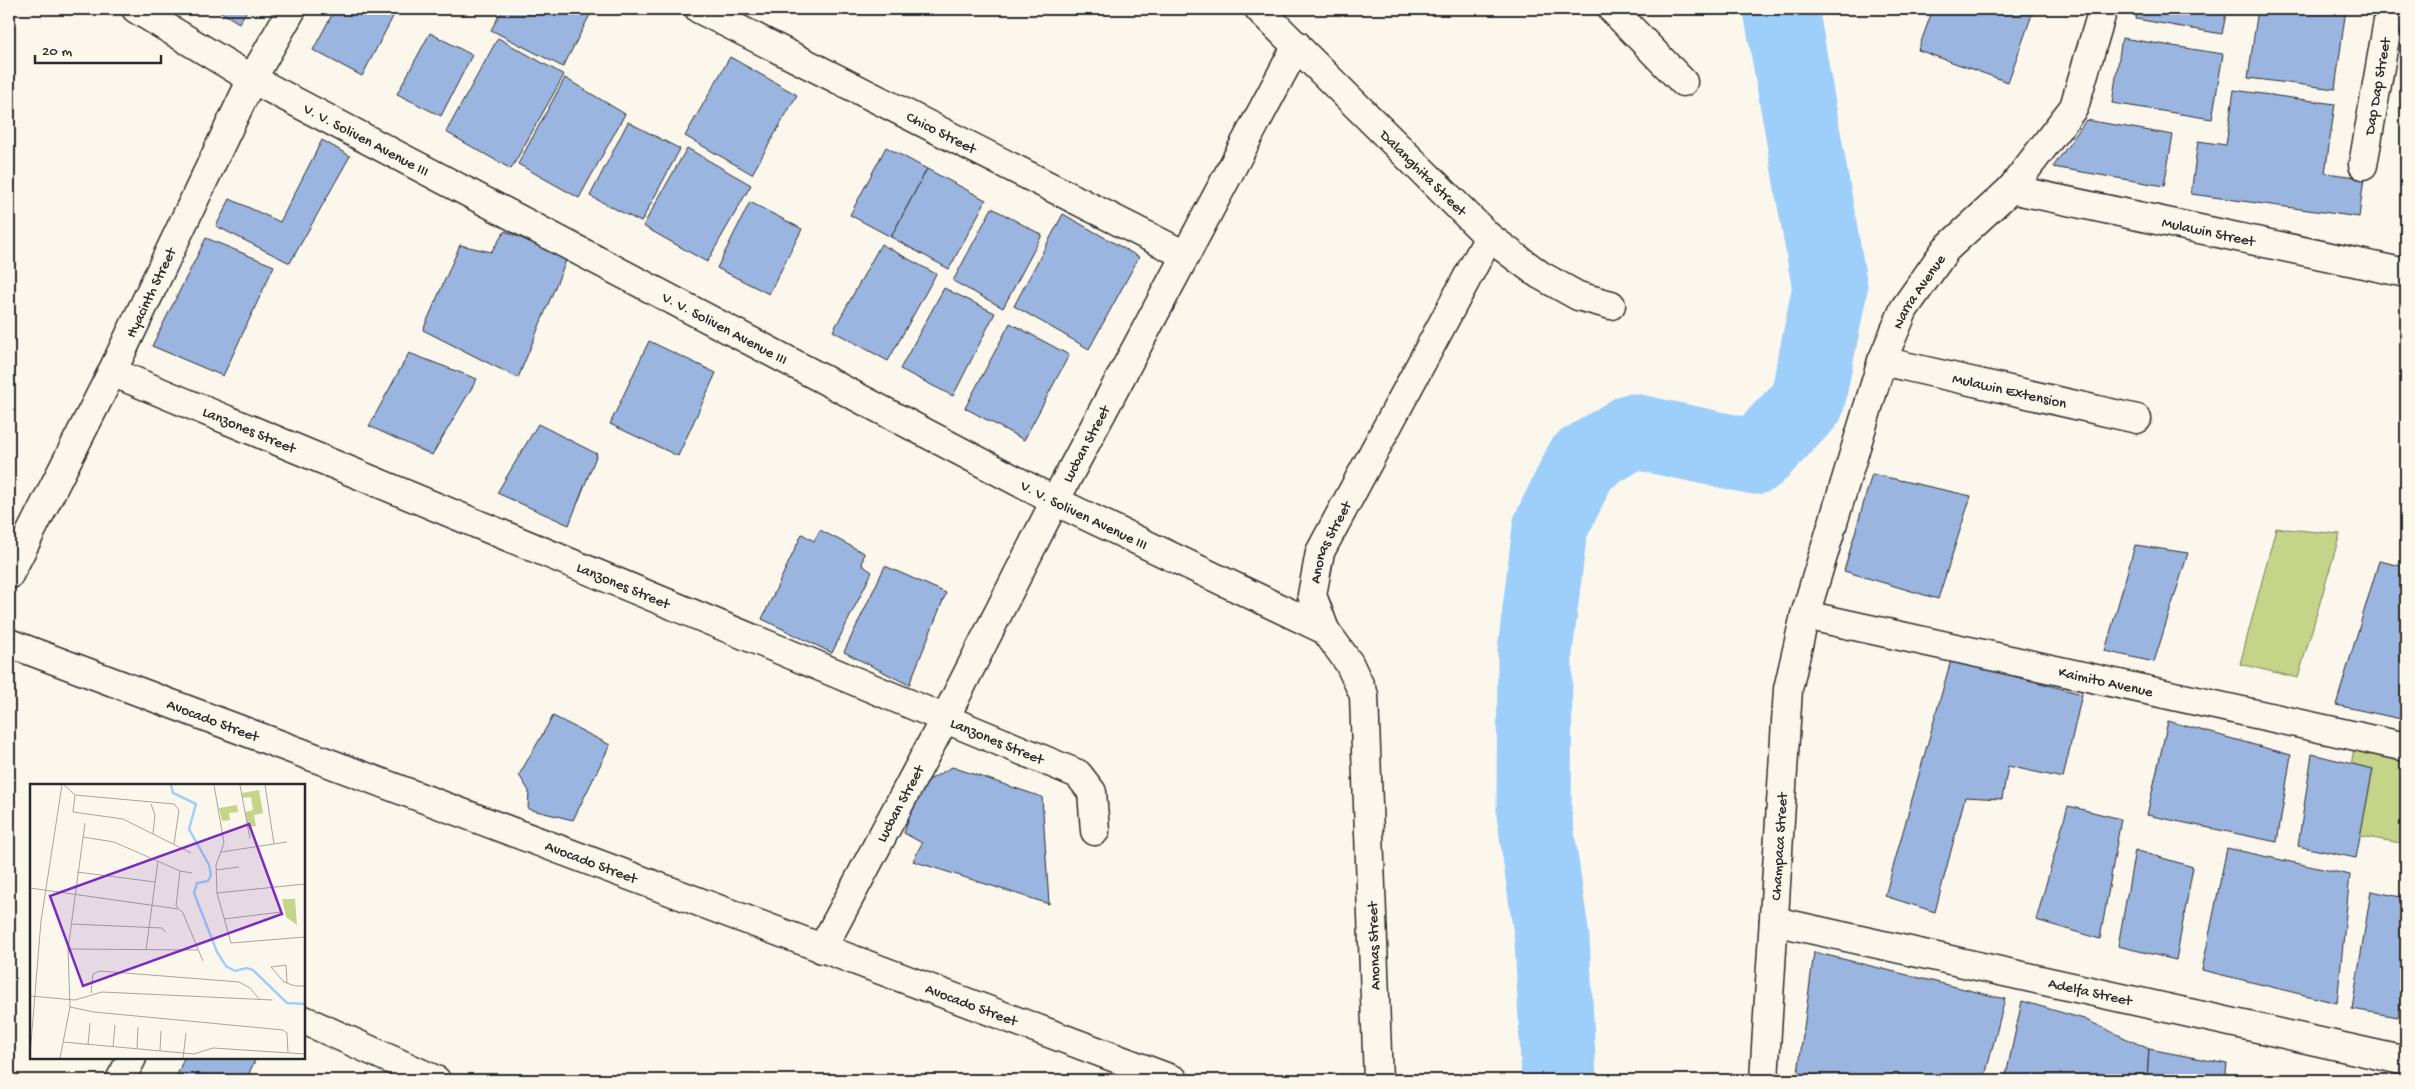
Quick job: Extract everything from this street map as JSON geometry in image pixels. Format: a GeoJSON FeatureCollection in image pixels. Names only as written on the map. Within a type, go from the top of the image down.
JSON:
{"type":"FeatureCollection","features":[{"type":"Feature","properties":{"kind":"street","name":"V. V. Soliven Avenue III"},"geometry":{"type":"LineString","coordinates":[[136,9],[252,79],[1055,501],[1325,630]]}},
{"type":"Feature","properties":{"kind":"street","name":"Hyacinth Street"},"geometry":{"type":"LineString","coordinates":[[9,575],[112,372],[252,79],[292,9]]}},
{"type":"Feature","properties":{"kind":"street","name":"Chico Street"},"geometry":{"type":"LineString","coordinates":[[699,9],[1185,256]]}},
{"type":"Feature","properties":{"kind":"street","name":"Dalanghita Street"},"geometry":{"type":"LineString","coordinates":[[1259,9],[1489,237],[1555,284],[1578,296],[1611,305]]}},
{"type":"Feature","properties":{"kind":"street"},"geometry":{"type":"LineString","coordinates":[[1612,9],[1683,82]]}},
{"type":"Feature","properties":{"kind":"street","name":"Narra Avenue"},"geometry":{"type":"LineString","coordinates":[[1805,615],[1882,361],[1904,309],[1946,249],[2011,189],[2074,107],[2103,9]]}},
{"type":"Feature","properties":{"kind":"street","name":"Dap Dap Street"},"geometry":{"type":"LineString","coordinates":[[2363,165],[2390,9]]}},
{"type":"Feature","properties":{"kind":"street","name":"Lucban Street"},"geometry":{"type":"LineString","coordinates":[[822,949],[944,720],[1055,501],[1297,45]]}},
{"type":"Feature","properties":{"kind":"street","name":"Mulawin Street"},"geometry":{"type":"LineString","coordinates":[[2011,189],[2406,273]]}},
{"type":"Feature","properties":{"kind":"street","name":"Anonas Street"},"geometry":{"type":"LineString","coordinates":[[1378,1080],[1364,695],[1349,663],[1325,630],[1312,595],[1320,552],[1489,237]]}},
{"type":"Feature","properties":{"kind":"street","name":"Mulawin Extension"},"geometry":{"type":"LineString","coordinates":[[1882,361],[2137,419]]}},
{"type":"Feature","properties":{"kind":"street","name":"Lanzones Street"},"geometry":{"type":"LineString","coordinates":[[112,372],[944,720],[1078,774],[1092,792],[1095,831]]}},
{"type":"Feature","properties":{"kind":"street","name":"Kaimito Avenue"},"geometry":{"type":"LineString","coordinates":[[1805,615],[2406,747]]}},
{"type":"Feature","properties":{"kind":"street","name":"Champaca Street"},"geometry":{"type":"LineString","coordinates":[[1764,1080],[1788,689],[1805,615]]}},
{"type":"Feature","properties":{"kind":"street","name":"Avocado Street"},"geometry":{"type":"LineString","coordinates":[[9,643],[1174,1080]]}},
{"type":"Feature","properties":{"kind":"street","name":"Adelfa Street"},"geometry":{"type":"LineString","coordinates":[[1774,920],[2406,1061]]}},
{"type":"Feature","properties":{"kind":"street"},"geometry":{"type":"LineString","coordinates":[[305,1020],[436,1080]]}},
{"type":"Feature","properties":{"kind":"street"},"geometry":{"type":"LineString","coordinates":[[120,1080],[131,1059]]}},
{"type":"Feature","properties":{"kind":"green space"},"geometry":{"type":"Polygon","coordinates":[[[2276,528],[2340,534],[2298,678],[2240,664],[2276,528]]]}},
{"type":"Feature","properties":{"kind":"green space"},"geometry":{"type":"Polygon","coordinates":[[[2354,748],[2406,759],[2406,844],[2339,832],[2354,748]]]}},
{"type":"Feature","properties":{"kind":"building"},"geometry":{"type":"Polygon","coordinates":[[[216,9],[248,9],[239,23],[216,9]]]}},
{"type":"Feature","properties":{"kind":"building"},"geometry":{"type":"Polygon","coordinates":[[[335,9],[397,9],[362,76],[313,50],[335,9]]]}},
{"type":"Feature","properties":{"kind":"building"},"geometry":{"type":"Polygon","coordinates":[[[503,9],[593,9],[563,67],[491,30],[503,9]]]}},
{"type":"Feature","properties":{"kind":"building"},"geometry":{"type":"Polygon","coordinates":[[[1933,9],[2034,9],[2008,82],[1918,50],[1933,9]]]}},
{"type":"Feature","properties":{"kind":"building"},"geometry":{"type":"Polygon","coordinates":[[[2137,9],[2227,9],[2222,34],[2136,19],[2137,9]]]}},
{"type":"Feature","properties":{"kind":"building"},"geometry":{"type":"Polygon","coordinates":[[[2258,9],[2346,9],[2335,89],[2248,78],[2258,9]]]}},
{"type":"Feature","properties":{"kind":"building"},"geometry":{"type":"Polygon","coordinates":[[[430,33],[472,55],[441,116],[397,94],[430,33]]]}},
{"type":"Feature","properties":{"kind":"building"},"geometry":{"type":"Polygon","coordinates":[[[498,38],[564,75],[511,169],[446,132],[498,38]]]}},
{"type":"Feature","properties":{"kind":"building"},"geometry":{"type":"Polygon","coordinates":[[[2122,38],[2223,54],[2212,119],[2112,103],[2122,38]]]}},
{"type":"Feature","properties":{"kind":"building"},"geometry":{"type":"Polygon","coordinates":[[[730,57],[797,95],[752,174],[685,136],[730,57]]]}},
{"type":"Feature","properties":{"kind":"building"},"geometry":{"type":"Polygon","coordinates":[[[565,78],[625,114],[579,198],[518,164],[565,78]]]}},
{"type":"Feature","properties":{"kind":"building"},"geometry":{"type":"Polygon","coordinates":[[[2234,90],[2335,104],[2325,173],[2364,178],[2359,217],[2191,194],[2198,141],[2226,145],[2234,90]]]}},
{"type":"Feature","properties":{"kind":"building"},"geometry":{"type":"Polygon","coordinates":[[[2086,120],[2173,135],[2164,186],[2053,167],[2086,120]]]}},
{"type":"Feature","properties":{"kind":"building"},"geometry":{"type":"Polygon","coordinates":[[[628,122],[680,149],[641,222],[590,196],[628,122]]]}},
{"type":"Feature","properties":{"kind":"building"},"geometry":{"type":"Polygon","coordinates":[[[322,140],[350,156],[290,263],[216,226],[230,199],[280,222],[322,140]]]}},
{"type":"Feature","properties":{"kind":"building"},"geometry":{"type":"Polygon","coordinates":[[[886,147],[927,169],[891,237],[850,215],[886,147]]]}},
{"type":"Feature","properties":{"kind":"building"},"geometry":{"type":"Polygon","coordinates":[[[687,148],[751,185],[707,262],[643,226],[687,148]]]}},
{"type":"Feature","properties":{"kind":"building"},"geometry":{"type":"Polygon","coordinates":[[[927,169],[986,200],[949,269],[891,237],[927,169]]]}},
{"type":"Feature","properties":{"kind":"building"},"geometry":{"type":"Polygon","coordinates":[[[750,202],[802,229],[769,294],[717,268],[750,202]]]}},
{"type":"Feature","properties":{"kind":"building"},"geometry":{"type":"Polygon","coordinates":[[[992,208],[1042,235],[1003,308],[953,281],[992,208]]]}},
{"type":"Feature","properties":{"kind":"building"},"geometry":{"type":"Polygon","coordinates":[[[1063,214],[1139,257],[1089,349],[1014,306],[1063,214]]]}},
{"type":"Feature","properties":{"kind":"building"},"geometry":{"type":"Polygon","coordinates":[[[505,231],[567,258],[518,378],[423,330],[460,245],[491,252],[505,231]]]}},
{"type":"Feature","properties":{"kind":"building"},"geometry":{"type":"Polygon","coordinates":[[[206,238],[274,266],[223,376],[152,346],[206,238]]]}},
{"type":"Feature","properties":{"kind":"building"},"geometry":{"type":"Polygon","coordinates":[[[881,244],[936,274],[888,361],[833,331],[881,244]]]}},
{"type":"Feature","properties":{"kind":"building"},"geometry":{"type":"Polygon","coordinates":[[[944,288],[995,313],[953,396],[900,369],[944,288]]]}},
{"type":"Feature","properties":{"kind":"building"},"geometry":{"type":"Polygon","coordinates":[[[1010,323],[1069,355],[1024,440],[965,408],[1010,323]]]}},
{"type":"Feature","properties":{"kind":"building"},"geometry":{"type":"Polygon","coordinates":[[[649,341],[716,373],[678,456],[610,424],[649,341]]]}},
{"type":"Feature","properties":{"kind":"building"},"geometry":{"type":"Polygon","coordinates":[[[409,353],[477,379],[432,455],[369,426],[409,353]]]}},
{"type":"Feature","properties":{"kind":"building"},"geometry":{"type":"Polygon","coordinates":[[[538,424],[597,454],[569,525],[497,493],[538,424]]]}},
{"type":"Feature","properties":{"kind":"building"},"geometry":{"type":"Polygon","coordinates":[[[1872,474],[1971,496],[1938,599],[1844,571],[1872,474]]]}},
{"type":"Feature","properties":{"kind":"building"},"geometry":{"type":"Polygon","coordinates":[[[820,530],[864,553],[862,565],[872,572],[832,653],[762,619],[802,534],[814,541],[820,530]]]}},
{"type":"Feature","properties":{"kind":"building"},"geometry":{"type":"Polygon","coordinates":[[[2135,545],[2188,553],[2154,662],[2105,651],[2135,545]]]}},
{"type":"Feature","properties":{"kind":"building"},"geometry":{"type":"Polygon","coordinates":[[[2379,561],[2406,567],[2406,696],[2401,719],[2336,705],[2379,561]]]}},
{"type":"Feature","properties":{"kind":"building"},"geometry":{"type":"Polygon","coordinates":[[[885,566],[946,593],[909,685],[844,652],[885,566]]]}},
{"type":"Feature","properties":{"kind":"building"},"geometry":{"type":"Polygon","coordinates":[[[1951,660],[2082,694],[2063,778],[2008,766],[2002,799],[1965,797],[1935,912],[1885,896],[1951,660]]]}},
{"type":"Feature","properties":{"kind":"building"},"geometry":{"type":"Polygon","coordinates":[[[553,716],[610,745],[573,820],[528,809],[529,791],[519,775],[553,716]]]}},
{"type":"Feature","properties":{"kind":"building"},"geometry":{"type":"Polygon","coordinates":[[[2168,721],[2291,755],[2277,842],[2147,815],[2168,721]]]}},
{"type":"Feature","properties":{"kind":"building"},"geometry":{"type":"Polygon","coordinates":[[[2312,754],[2373,769],[2356,858],[2298,846],[2312,754]]]}},
{"type":"Feature","properties":{"kind":"building"},"geometry":{"type":"Polygon","coordinates":[[[952,767],[1042,797],[1049,904],[913,861],[922,843],[904,833],[920,785],[952,767]]]}},
{"type":"Feature","properties":{"kind":"building"},"geometry":{"type":"Polygon","coordinates":[[[2068,806],[2121,819],[2100,939],[2036,920],[2068,806]]]}},
{"type":"Feature","properties":{"kind":"building"},"geometry":{"type":"Polygon","coordinates":[[[2227,848],[2350,875],[2337,1003],[2202,970],[2227,848]]]}},
{"type":"Feature","properties":{"kind":"building"},"geometry":{"type":"Polygon","coordinates":[[[2135,850],[2193,867],[2176,960],[2118,946],[2135,850]]]}},
{"type":"Feature","properties":{"kind":"building"},"geometry":{"type":"Polygon","coordinates":[[[2371,891],[2406,898],[2406,994],[2402,993],[2398,1017],[2352,1009],[2371,891]]]}},
{"type":"Feature","properties":{"kind":"building"},"geometry":{"type":"Polygon","coordinates":[[[1814,952],[2005,999],[1984,1080],[1833,1080],[1798,1073],[1814,952]]]}},
{"type":"Feature","properties":{"kind":"building"},"geometry":{"type":"Polygon","coordinates":[[[2022,1001],[2084,1019],[2149,1049],[2147,1080],[2005,1080],[2022,1001]]]}},
{"type":"Feature","properties":{"kind":"building"},"geometry":{"type":"Polygon","coordinates":[[[2149,1049],[2227,1064],[2225,1080],[2147,1080],[2149,1049]]]}},
{"type":"Feature","properties":{"kind":"building"},"geometry":{"type":"Polygon","coordinates":[[[184,1059],[256,1059],[246,1080],[175,1080],[184,1059]]]}},
{"type":"Feature","properties":{"kind":"waterway"},"geometry":{"type":"LineString","coordinates":[[1559,1080],[1552,939],[1534,813],[1535,651],[1550,528],[1582,462],[1632,431],[1755,457],[1807,403],[1830,288],[1781,9]]}}]}
